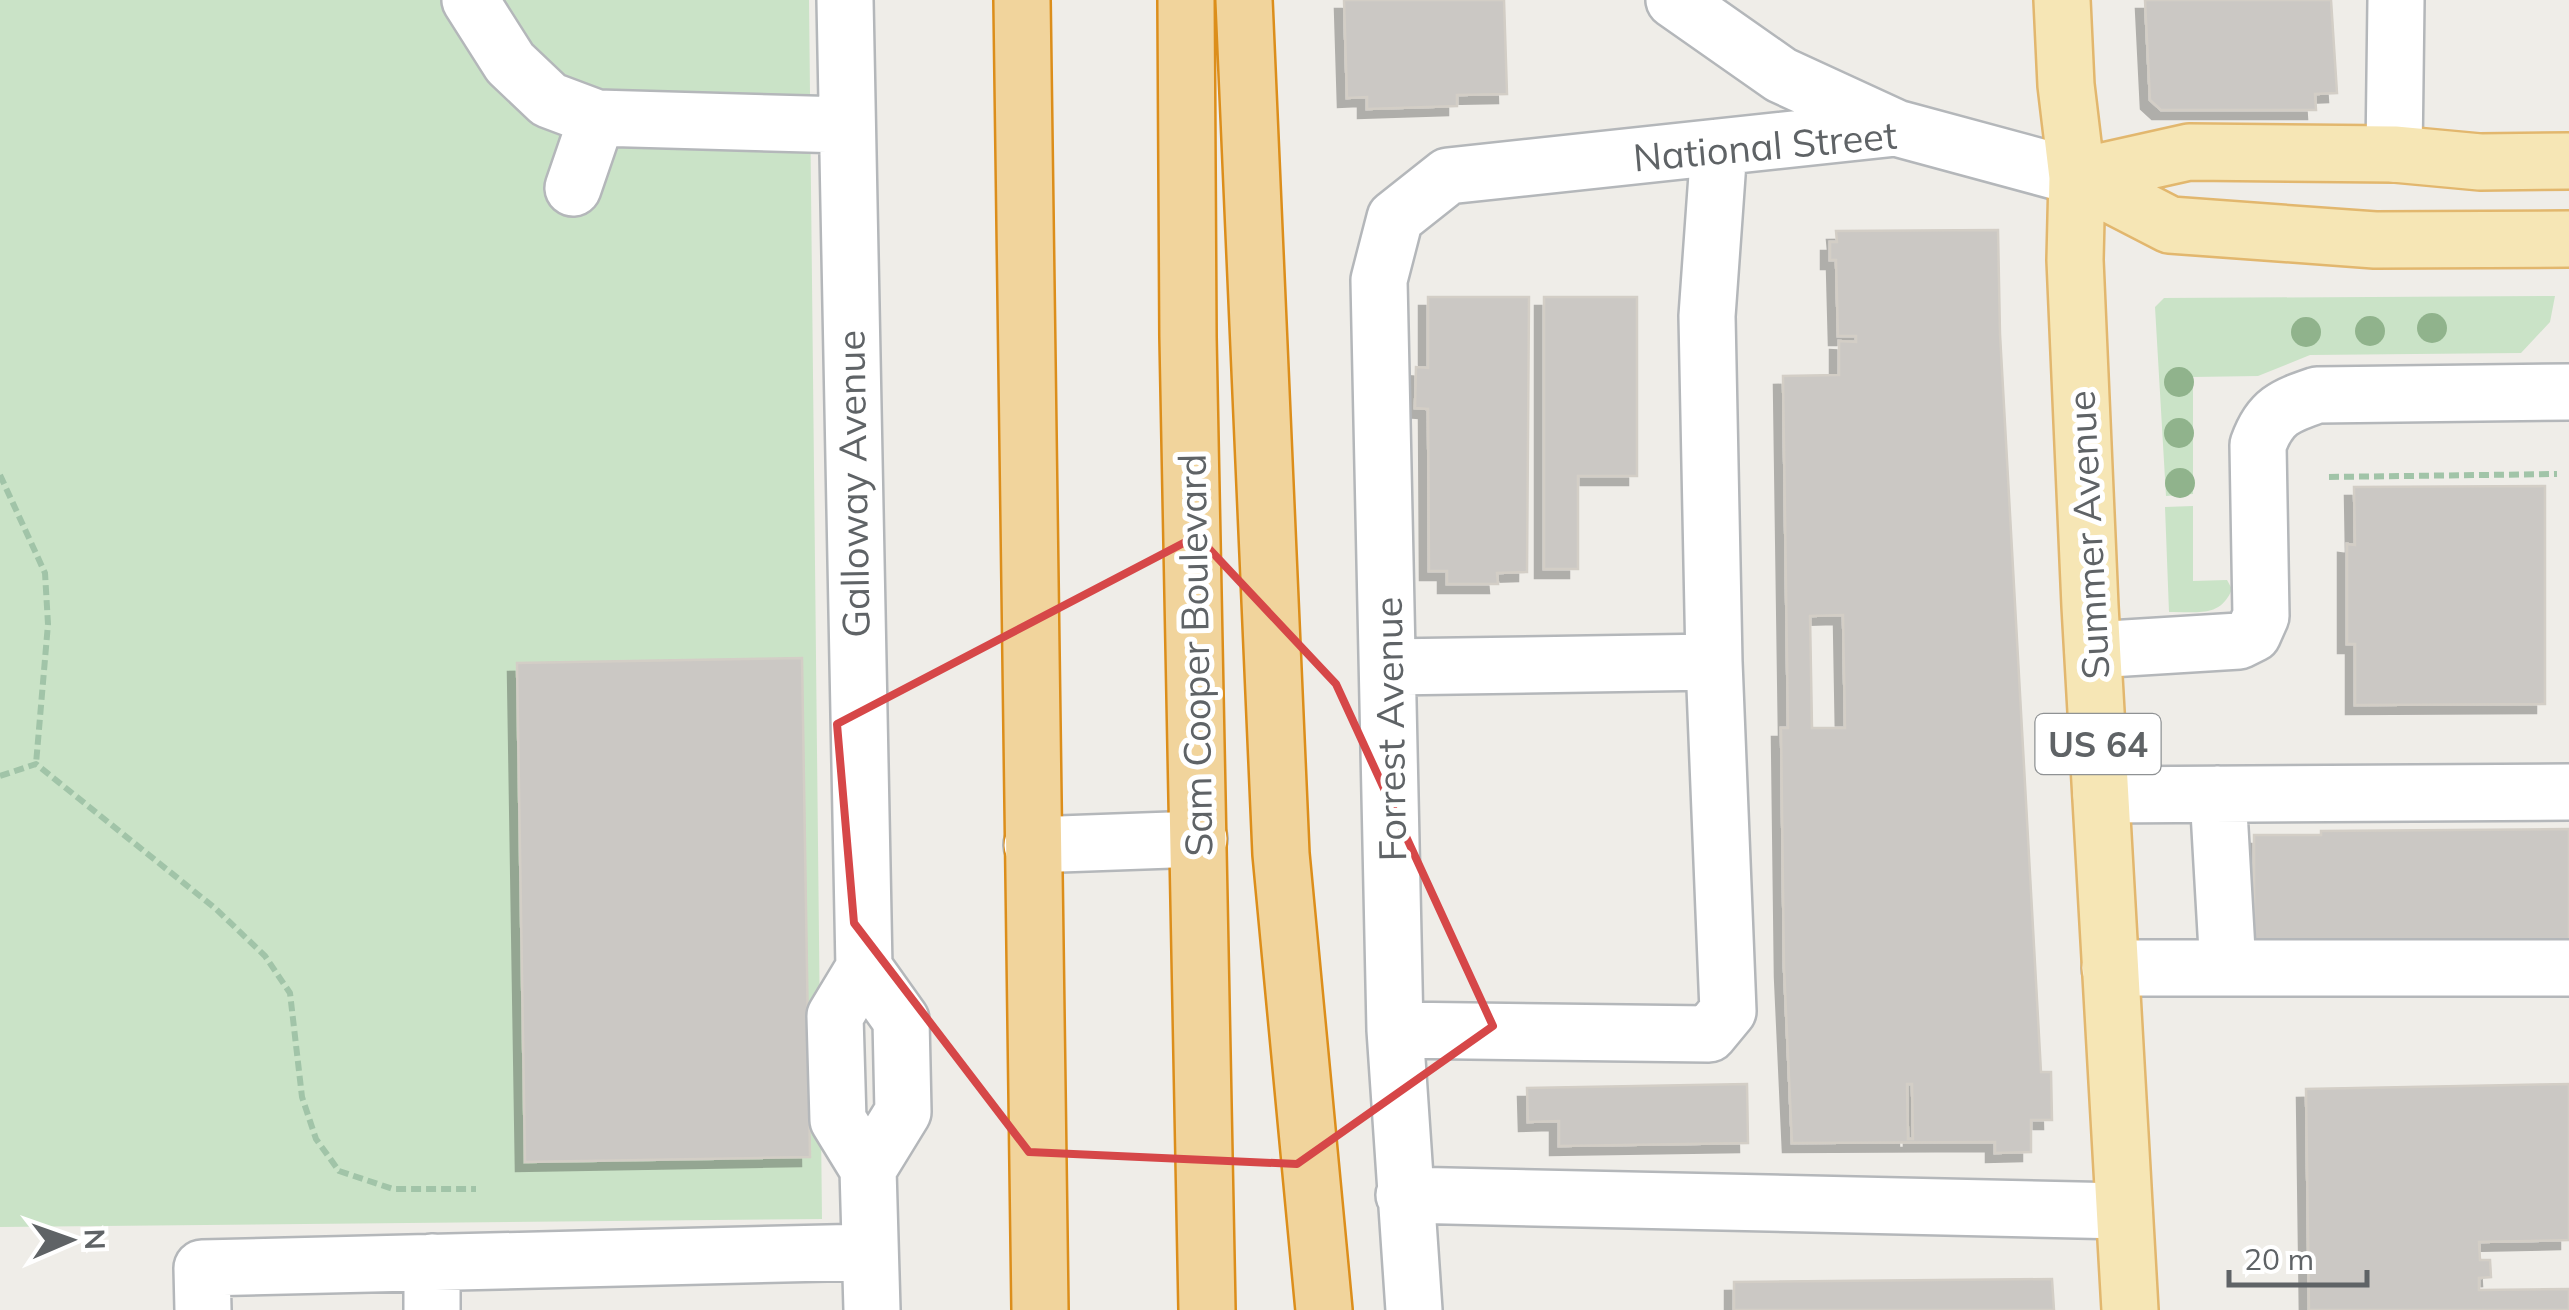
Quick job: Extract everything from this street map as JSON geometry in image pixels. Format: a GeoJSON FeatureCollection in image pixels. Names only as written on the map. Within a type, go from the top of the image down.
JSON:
{"type":"FeatureCollection","features":[{"type":"Feature","properties":{"kind":"highway"},"geometry":{"type":"LineString","coordinates":[[1022,0],[1040,1310]]}},
{"type":"Feature","properties":{"kind":"highway","name":"Sam Cooper Boulevard"},"geometry":{"type":"LineString","coordinates":[[1186,0],[1188,356],[1207,1310]]}},
{"type":"Feature","properties":{"kind":"highway"},"geometry":{"type":"LineString","coordinates":[[1244,0],[1281,854],[1324,1310]]}},
{"type":"Feature","properties":{"kind":"main road","name":"Summer Avenue"},"geometry":{"type":"LineString","coordinates":[[2062,0],[2066,86],[2077,177],[2074,260],[2130,1310]]}},
{"type":"Feature","properties":{"kind":"main road","name":"National Street"},"geometry":{"type":"LineString","coordinates":[[2077,177],[2189,152],[2394,154],[2480,162],[2569,161]]}},
{"type":"Feature","properties":{"kind":"main road","name":"National Street"},"geometry":{"type":"LineString","coordinates":[[2077,177],[2170,225],[2375,240],[2569,240]]}},
{"type":"Feature","properties":{"kind":"street"},"geometry":{"type":"LineString","coordinates":[[470,0],[510,63],[549,100],[597,118],[845,125]]}},
{"type":"Feature","properties":{"kind":"street","name":"Galloway Avenue"},"geometry":{"type":"LineString","coordinates":[[844,0],[864,968],[901,1020],[902,1060],[903,1112],[868,1169],[872,1310]]}},
{"type":"Feature","properties":{"kind":"street"},"geometry":{"type":"LineString","coordinates":[[1674,0],[1781,75],[1896,128]]}},
{"type":"Feature","properties":{"kind":"street"},"geometry":{"type":"LineString","coordinates":[[2394,154],[2396,0]]}},
{"type":"Feature","properties":{"kind":"street"},"geometry":{"type":"LineString","coordinates":[[573,188],[597,118]]}},
{"type":"Feature","properties":{"kind":"street","name":"National Street"},"geometry":{"type":"LineString","coordinates":[[1448,176],[1896,128],[2077,177]]}},
{"type":"Feature","properties":{"kind":"street"},"geometry":{"type":"LineString","coordinates":[[1395,1030],[1709,1034],[1728,1011],[1714,662],[1707,316],[1719,147]]}},
{"type":"Feature","properties":{"kind":"street","name":"Forrest Avenue"},"geometry":{"type":"LineString","coordinates":[[1414,1310],[1395,1030],[1379,280],[1395,218],[1448,176]]}},
{"type":"Feature","properties":{"kind":"street"},"geometry":{"type":"LineString","coordinates":[[2093,650],[2239,641],[2254,634],[2260,616],[2258,444],[2266,422],[2288,404],[2317,395],[2569,392]]}},
{"type":"Feature","properties":{"kind":"street"},"geometry":{"type":"LineString","coordinates":[[1389,667],[1714,662]]}},
{"type":"Feature","properties":{"kind":"street"},"geometry":{"type":"LineString","coordinates":[[2101,795],[2569,792]]}},
{"type":"Feature","properties":{"kind":"street"},"geometry":{"type":"LineString","coordinates":[[2218,794],[2228,968]]}},
{"type":"Feature","properties":{"kind":"street"},"geometry":{"type":"LineString","coordinates":[[1032,845],[1198,839]]}},
{"type":"Feature","properties":{"kind":"street"},"geometry":{"type":"LineString","coordinates":[[2110,968],[2569,968]]}},
{"type":"Feature","properties":{"kind":"street"},"geometry":{"type":"LineString","coordinates":[[1404,1195],[2124,1211]]}},
{"type":"Feature","properties":{"kind":"street"},"geometry":{"type":"LineString","coordinates":[[202,1289],[432,1286],[870,1252]]}},
{"type":"Feature","properties":{"kind":"path"},"geometry":{"type":"LineString","coordinates":[[2329,477],[2556,474]]}},
{"type":"Feature","properties":{"kind":"path"},"geometry":{"type":"LineString","coordinates":[[0,475],[45,573],[48,624],[36,764]]}},
{"type":"Feature","properties":{"kind":"path"},"geometry":{"type":"LineString","coordinates":[[0,776],[36,764]]}},
{"type":"Feature","properties":{"kind":"path"},"geometry":{"type":"LineString","coordinates":[[36,764],[216,909],[265,956],[290,992],[302,1097],[316,1139],[338,1171],[393,1189],[476,1188]]}},
{"type":"Feature","properties":{"kind":"highlighted area"},"geometry":{"type":"Polygon","coordinates":[[[1197,536],[1336,684],[1493,1026],[1297,1164],[1029,1152],[854,923],[837,724],[1197,536]]]}},
{"type":"Feature","properties":{"kind":"green space"},"geometry":{"type":"Polygon","coordinates":[[[0,0],[809,0],[822,1219],[0,1227],[0,0]]]}},
{"type":"Feature","properties":{"kind":"green space"},"geometry":{"type":"Polygon","coordinates":[[[2555,296],[2550,322],[2521,353],[2310,355],[2258,376],[2193,377],[2193,494],[2166,496],[2155,307],[2164,298],[2555,296]]]}},
{"type":"Feature","properties":{"kind":"green space"},"geometry":{"type":"Polygon","coordinates":[[[2193,506],[2193,581],[2227,580],[2232,589],[2214,609],[2169,612],[2165,507],[2193,506]]]}},
{"type":"Feature","properties":{"kind":"building"},"geometry":{"type":"Polygon","coordinates":[[[1344,0],[1504,0],[1507,94],[1457,95],[1457,106],[1367,109],[1367,97],[1347,98],[1344,0]]]}},
{"type":"Feature","properties":{"kind":"building"},"geometry":{"type":"Polygon","coordinates":[[[2145,0],[2331,0],[2337,93],[2315,94],[2316,110],[2161,110],[2150,100],[2145,0]]]}},
{"type":"Feature","properties":{"kind":"building"},"geometry":{"type":"Polygon","coordinates":[[[1998,230],[2000,334],[2041,1072],[2051,1072],[2052,1120],[2031,1120],[2031,1152],[1995,1153],[1995,1142],[1792,1143],[1784,968],[1781,728],[1788,728],[1783,376],[1839,375],[1839,341],[1856,342],[1856,336],[1838,336],[1836,260],[1830,260],[1830,242],[1837,242],[1836,231],[1998,230]],[[1843,615],[1810,616],[1812,728],[1845,728],[1843,615]],[[1907,1084],[1908,1139],[1913,1139],[1912,1084],[1907,1084]]]}},
{"type":"Feature","properties":{"kind":"building"},"geometry":{"type":"Polygon","coordinates":[[[1428,297],[1529,297],[1527,572],[1497,573],[1498,584],[1447,584],[1447,571],[1429,571],[1428,409],[1415,408],[1416,367],[1428,368],[1428,297]]]}},
{"type":"Feature","properties":{"kind":"building"},"geometry":{"type":"Polygon","coordinates":[[[1544,297],[1637,297],[1637,476],[1578,476],[1578,569],[1544,569],[1544,297]]]}},
{"type":"Feature","properties":{"kind":"building"},"geometry":{"type":"Polygon","coordinates":[[[2545,486],[2545,704],[2355,705],[2355,644],[2347,644],[2347,544],[2355,545],[2354,487],[2545,486]]]}},
{"type":"Feature","properties":{"kind":"building"},"geometry":{"type":"Polygon","coordinates":[[[802,658],[810,1157],[525,1162],[517,663],[802,658]]]}},
{"type":"Feature","properties":{"kind":"building"},"geometry":{"type":"Polygon","coordinates":[[[2569,829],[2569,942],[2254,944],[2254,835],[2569,829]]]}},
{"type":"Feature","properties":{"kind":"building"},"geometry":{"type":"Polygon","coordinates":[[[1747,1084],[1748,1143],[1559,1146],[1559,1121],[1528,1122],[1527,1088],[1747,1084]]]}},
{"type":"Feature","properties":{"kind":"building"},"geometry":{"type":"Polygon","coordinates":[[[2569,1084],[2569,1240],[2479,1242],[2480,1260],[2490,1260],[2491,1277],[2479,1278],[2479,1290],[2569,1289],[2569,1310],[2309,1310],[2306,1089],[2569,1084]]]}},
{"type":"Feature","properties":{"kind":"building"},"geometry":{"type":"Polygon","coordinates":[[[2052,1279],[2054,1310],[1734,1310],[1734,1282],[2052,1279]]]}}]}
